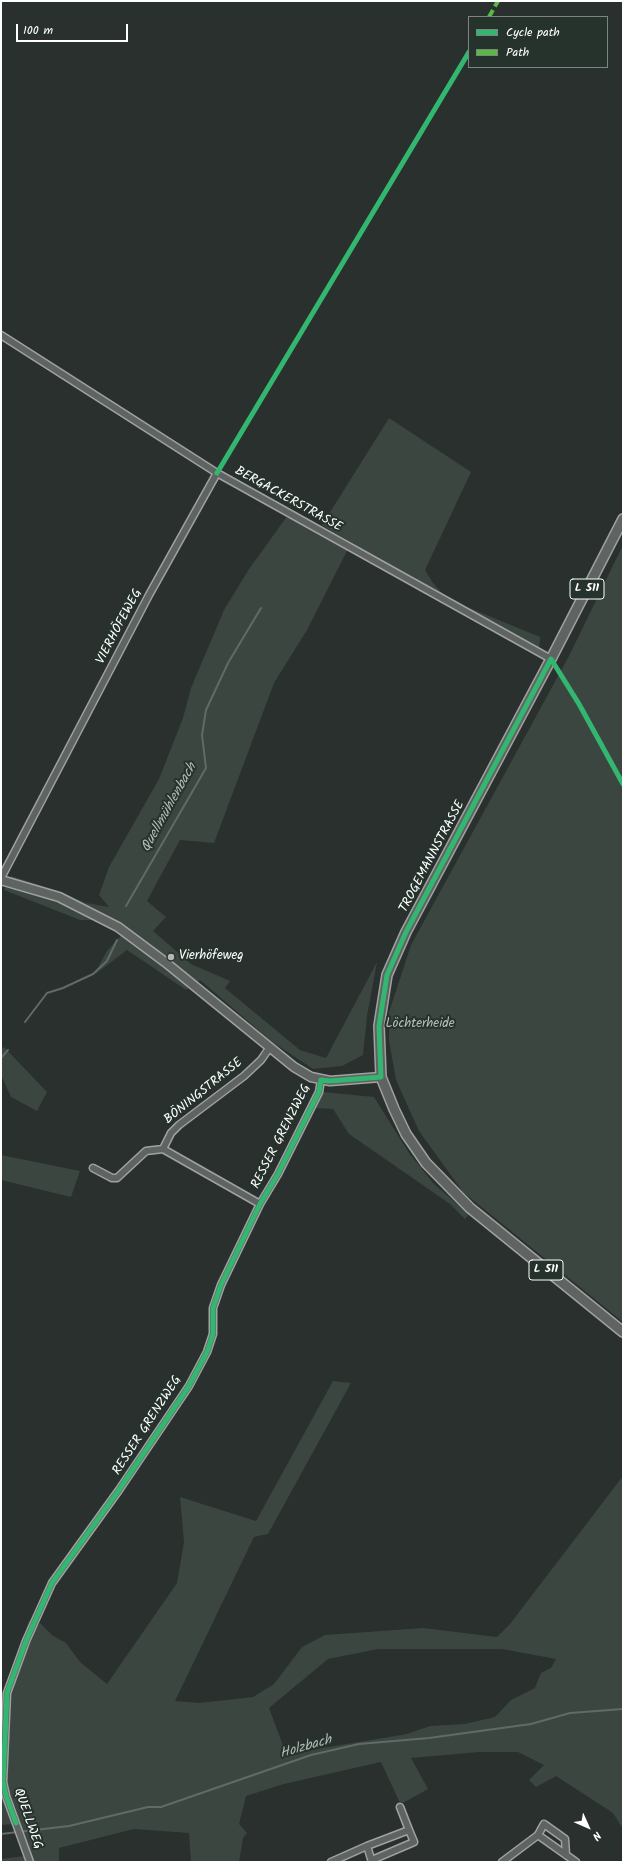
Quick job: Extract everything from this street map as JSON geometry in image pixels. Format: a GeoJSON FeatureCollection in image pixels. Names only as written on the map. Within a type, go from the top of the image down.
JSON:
{"type":"FeatureCollection","features":[{"type":"Feature","properties":{"kind":"main road","name":"L 511"},"geometry":{"type":"LineString","coordinates":[[551,660],[623,519]]}},
{"type":"Feature","properties":{"kind":"main road","name":"TROGEMANNSTRASSE"},"geometry":{"type":"LineString","coordinates":[[381,1077],[379,1026],[387,975],[406,932],[551,660]]}},
{"type":"Feature","properties":{"kind":"main road"},"geometry":{"type":"LineString","coordinates":[[1,879],[59,897],[118,927],[165,962],[294,1068],[321,1080],[330,1081],[381,1077]]}},
{"type":"Feature","properties":{"kind":"main road","name":"L 511"},"geometry":{"type":"LineString","coordinates":[[381,1077],[406,1134],[426,1163],[449,1188],[470,1208],[623,1332]]}},
{"type":"Feature","properties":{"kind":"street","name":"BERGACKERSTRASSE"},"geometry":{"type":"LineString","coordinates":[[1,334],[217,473],[551,660]]}},
{"type":"Feature","properties":{"kind":"street","name":"VIERHÖFEWEG"},"geometry":{"type":"LineString","coordinates":[[1,879],[150,595],[217,473]]}},
{"type":"Feature","properties":{"kind":"street","name":"BÖNINGSTRASSE"},"geometry":{"type":"LineString","coordinates":[[163,1149],[171,1133],[175,1129],[244,1076],[261,1060],[270,1047]]}},
{"type":"Feature","properties":{"kind":"street","name":"RESSER GRENZWEG"},"geometry":{"type":"LineString","coordinates":[[3,1782],[7,1693],[26,1641],[52,1583],[132,1470],[188,1386],[207,1352],[213,1334],[213,1308],[220,1285],[260,1204],[278,1174],[319,1092],[321,1080]]}},
{"type":"Feature","properties":{"kind":"street"},"geometry":{"type":"LineString","coordinates":[[93,1168],[112,1178],[117,1178],[146,1151],[163,1149],[260,1204]]}},
{"type":"Feature","properties":{"kind":"street","name":"QUELLWEG"},"geometry":{"type":"LineString","coordinates":[[3,1782],[6,1796],[30,1862]]}},
{"type":"Feature","properties":{"kind":"street"},"geometry":{"type":"LineString","coordinates":[[367,1846],[372,1861],[414,1842],[400,1808]]}},
{"type":"Feature","properties":{"kind":"street"},"geometry":{"type":"LineString","coordinates":[[502,1862],[538,1835],[544,1824],[565,1839],[566,1855]]}},
{"type":"Feature","properties":{"kind":"street"},"geometry":{"type":"LineString","coordinates":[[331,1862],[409,1830]]}},
{"type":"Feature","properties":{"kind":"street"},"geometry":{"type":"LineString","coordinates":[[538,1835],[576,1862]]}},
{"type":"Feature","properties":{"kind":"green space"},"geometry":{"type":"Polygon","coordinates":[[[389,418],[471,472],[425,570],[433,583],[443,594],[467,607],[540,637],[539,652],[419,591],[362,549],[322,525],[389,418]]]}},
{"type":"Feature","properties":{"kind":"green space"},"geometry":{"type":"Polygon","coordinates":[[[288,515],[314,532],[349,547],[307,630],[274,683],[214,843],[180,840],[147,901],[166,917],[153,931],[191,964],[230,981],[225,988],[300,1050],[326,1058],[377,962],[367,1016],[363,1055],[342,1066],[313,1069],[271,1041],[200,980],[186,990],[127,950],[94,975],[107,951],[127,929],[114,920],[80,920],[4,890],[11,876],[59,891],[86,903],[109,907],[99,895],[109,867],[159,779],[183,718],[191,688],[224,610],[249,569],[288,515]]]}},
{"type":"Feature","properties":{"kind":"green space","name":"Löchterheide"},"geometry":{"type":"Polygon","coordinates":[[[623,545],[623,1322],[463,1192],[419,1131],[396,1080],[389,1041],[389,1012],[411,945],[569,656],[623,545]]]}},
{"type":"Feature","properties":{"kind":"green space"},"geometry":{"type":"Polygon","coordinates":[[[4,1047],[47,1092],[37,1111],[11,1097],[1,1075],[1,1050],[4,1047]]]}},
{"type":"Feature","properties":{"kind":"green space"},"geometry":{"type":"Polygon","coordinates":[[[323,1092],[374,1097],[409,1153],[434,1184],[469,1214],[465,1219],[450,1204],[349,1134],[333,1109],[314,1108],[323,1092]]]}},
{"type":"Feature","properties":{"kind":"green space"},"geometry":{"type":"Polygon","coordinates":[[[1,1155],[80,1171],[71,1197],[1,1180],[1,1155]]]}},
{"type":"Feature","properties":{"kind":"green space"},"geometry":{"type":"Polygon","coordinates":[[[333,1381],[351,1383],[268,1534],[254,1537],[175,1701],[199,1703],[253,1697],[274,1684],[302,1647],[325,1635],[423,1628],[497,1637],[510,1624],[623,1476],[623,1829],[613,1813],[556,1776],[536,1787],[529,1780],[544,1765],[518,1752],[480,1752],[411,1758],[428,1789],[403,1803],[399,1801],[381,1762],[284,1784],[246,1796],[239,1824],[247,1833],[243,1838],[239,1862],[191,1862],[189,1833],[134,1829],[59,1848],[59,1862],[1,1862],[1,1859],[24,1856],[5,1784],[1,1782],[1,1691],[4,1693],[9,1684],[29,1620],[37,1627],[40,1623],[52,1635],[66,1643],[80,1662],[107,1684],[177,1583],[184,1542],[180,1497],[256,1521],[333,1381]],[[378,1649],[328,1659],[269,1708],[287,1756],[322,1748],[407,1734],[430,1726],[465,1724],[495,1717],[511,1700],[535,1688],[541,1673],[551,1668],[556,1659],[502,1649],[378,1649]]]}},
{"type":"Feature","properties":{"kind":"green space"},"geometry":{"type":"Polygon","coordinates":[[[1,1784],[15,1824],[1,1825],[1,1784]]]}},
{"type":"Feature","properties":{"kind":"waterway","name":"Quellmühlenbach"},"geometry":{"type":"LineString","coordinates":[[126,906],[206,768],[202,735],[206,710],[228,663],[261,608]]}},
{"type":"Feature","properties":{"kind":"waterway","name":"Quellmühlenbach"},"geometry":{"type":"LineString","coordinates":[[25,1022],[47,993],[63,988],[93,974],[107,961],[117,940]]}},
{"type":"Feature","properties":{"kind":"waterway","name":"Quellmühlenbach"},"geometry":{"type":"LineString","coordinates":[[1,1058],[8,1050]]}},
{"type":"Feature","properties":{"kind":"waterway","name":"Holzbach"},"geometry":{"type":"LineString","coordinates":[[1,1834],[69,1826],[148,1807],[161,1807],[311,1755],[359,1744],[429,1738],[531,1724],[570,1713],[623,1709]]}},
{"type":"Feature","properties":{"kind":"marked path"},"geometry":{"type":"LineString","coordinates":[[490,16],[498,1]]}},
{"type":"Feature","properties":{"kind":"cycle path"},"geometry":{"type":"LineString","coordinates":[[217,473],[468,54]]}},
{"type":"Feature","properties":{"kind":"cycle path"},"geometry":{"type":"LineString","coordinates":[[16,1823],[6,1796],[3,1782],[7,1693],[26,1641],[52,1583],[119,1490],[189,1386],[207,1352],[213,1334],[213,1308],[221,1285],[260,1204],[278,1174],[319,1092],[321,1080],[330,1081],[381,1077],[379,1026],[387,975],[406,932],[551,659],[579,704],[623,784]]}},
{"type":"Feature","properties":{"kind":"place","name":"Vierhöfeweg"},"geometry":{"type":"Point","coordinates":[171,957]}}]}
